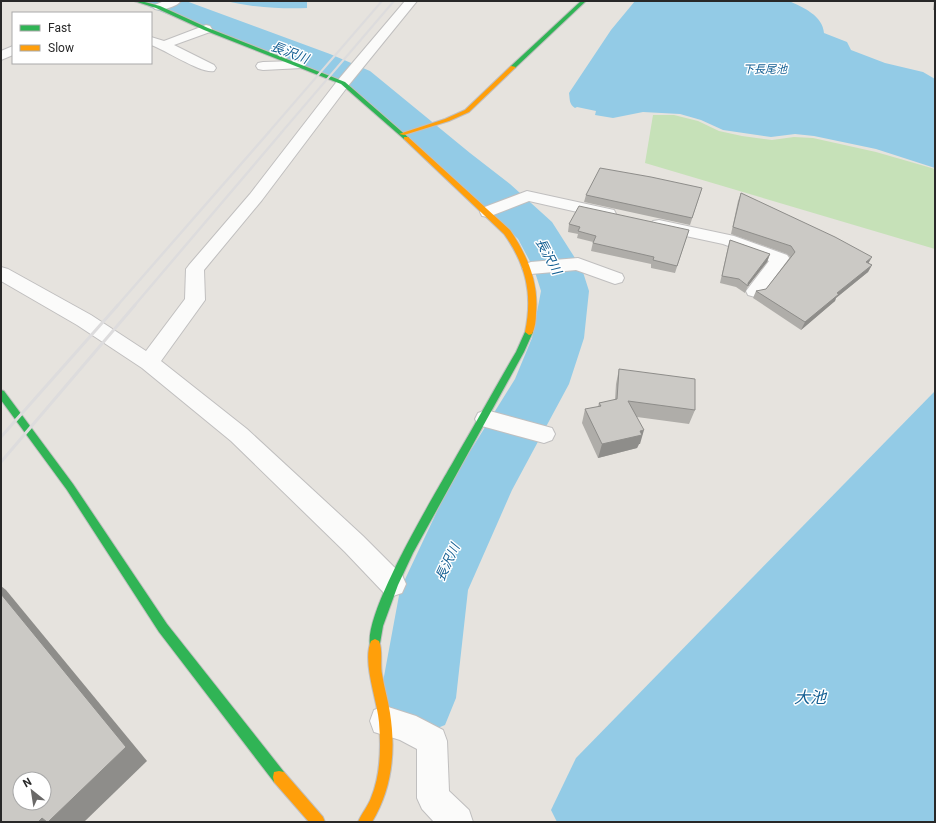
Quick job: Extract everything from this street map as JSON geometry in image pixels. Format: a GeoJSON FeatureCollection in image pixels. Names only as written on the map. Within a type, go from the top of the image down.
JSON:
{"type":"FeatureCollection","features":[{"type":"Feature","properties":{"kind":"street"},"geometry":{"type":"LineString","coordinates":[[136,1],[159,7],[206,29],[343,83],[402,134],[487,212],[518,245],[531,275],[533,299],[529,330],[520,352],[409,550],[393,584],[377,626],[374,653],[378,688],[385,721],[385,773],[377,800],[365,822]]}},
{"type":"Feature","properties":{"kind":"street"},"geometry":{"type":"LineString","coordinates":[[159,7],[175,1]]}},
{"type":"Feature","properties":{"kind":"street"},"geometry":{"type":"LineString","coordinates":[[149,363],[195,300],[195,269],[256,197],[343,83],[411,1]]}},
{"type":"Feature","properties":{"kind":"street"},"geometry":{"type":"LineString","coordinates":[[402,134],[447,120],[467,111],[584,1]]}},
{"type":"Feature","properties":{"kind":"street"},"geometry":{"type":"LineString","coordinates":[[164,45],[206,29]]}},
{"type":"Feature","properties":{"kind":"street"},"geometry":{"type":"LineString","coordinates":[[152,41],[164,45],[209,68]]}},
{"type":"Feature","properties":{"kind":"street"},"geometry":{"type":"LineString","coordinates":[[1,56],[12,50]]}},
{"type":"Feature","properties":{"kind":"street"},"geometry":{"type":"LineString","coordinates":[[263,66],[297,65]]}},
{"type":"Feature","properties":{"kind":"street"},"geometry":{"type":"LineString","coordinates":[[487,212],[526,197],[728,240],[781,259],[755,291]]}},
{"type":"Feature","properties":{"kind":"street"},"geometry":{"type":"LineString","coordinates":[[529,268],[576,265],[615,278]]}},
{"type":"Feature","properties":{"kind":"street"},"geometry":{"type":"LineString","coordinates":[[1,273],[84,320],[149,363],[239,434],[354,544],[393,584]]}},
{"type":"Feature","properties":{"kind":"street"},"geometry":{"type":"LineString","coordinates":[[1,393],[70,487],[163,628],[265,761],[318,822]]}},
{"type":"Feature","properties":{"kind":"street"},"geometry":{"type":"LineString","coordinates":[[484,418],[542,434]]}},
{"type":"Feature","properties":{"kind":"street"},"geometry":{"type":"LineString","coordinates":[[385,721],[405,726],[432,741],[434,798],[457,822]]}},
{"type":"Feature","properties":{"kind":"green space"},"geometry":{"type":"Polygon","coordinates":[[[653,115],[674,115],[698,121],[719,131],[742,136],[772,140],[794,137],[813,138],[876,152],[935,169],[935,249],[645,163],[653,115]]]}},
{"type":"Feature","properties":{"kind":"water"},"geometry":{"type":"Polygon","coordinates":[[[225,1],[307,1],[307,8],[266,7],[225,1]]]}},
{"type":"Feature","properties":{"kind":"water","name":"下長尾池"},"geometry":{"type":"Polygon","coordinates":[[[635,1],[789,1],[811,13],[820,22],[824,33],[847,42],[851,50],[885,63],[923,72],[935,79],[935,168],[876,149],[814,136],[795,134],[771,137],[723,130],[701,120],[680,114],[643,112],[613,118],[595,115],[596,111],[577,107],[575,108],[571,103],[569,93],[611,30],[635,1]]]}},
{"type":"Feature","properties":{"kind":"water","name":"大池"},"geometry":{"type":"Polygon","coordinates":[[[935,391],[935,822],[557,822],[551,810],[576,758],[935,391]]]}},
{"type":"Feature","properties":{"kind":"building"},"geometry":{"type":"Polygon","coordinates":[[[600,168],[702,188],[692,218],[586,195],[600,168]]]}},
{"type":"Feature","properties":{"kind":"building"},"geometry":{"type":"Polygon","coordinates":[[[741,193],[835,237],[872,257],[866,262],[872,265],[837,293],[839,294],[805,322],[756,291],[766,289],[795,252],[791,246],[733,227],[741,193]]]}},
{"type":"Feature","properties":{"kind":"building"},"geometry":{"type":"Polygon","coordinates":[[[579,206],[689,230],[677,266],[653,260],[654,257],[593,243],[596,236],[578,231],[580,227],[569,224],[579,206]]]}},
{"type":"Feature","properties":{"kind":"building"},"geometry":{"type":"Polygon","coordinates":[[[730,240],[770,254],[748,283],[748,286],[739,279],[722,276],[730,240]]]}},
{"type":"Feature","properties":{"kind":"building"},"geometry":{"type":"Polygon","coordinates":[[[619,369],[695,379],[695,410],[628,401],[644,430],[640,431],[642,435],[602,444],[585,409],[601,406],[599,403],[617,399],[619,369]]]}},
{"type":"Feature","properties":{"kind":"building"},"geometry":{"type":"Polygon","coordinates":[[[1,594],[126,747],[48,822],[42,818],[38,822],[1,822],[1,594]]]}},
{"type":"Feature","properties":{"kind":"waterway","name":"長沢川"},"geometry":{"type":"LineString","coordinates":[[159,1],[318,61],[358,78],[456,162],[495,193],[536,232],[558,269],[565,291],[558,338],[541,384],[486,479],[463,525],[434,590],[418,698]]}},
{"type":"Feature","properties":{"kind":"railway"},"geometry":{"type":"LineString","coordinates":[[268,133],[382,1]]}},
{"type":"Feature","properties":{"kind":"railway"},"geometry":{"type":"LineString","coordinates":[[281,133],[394,1]]}},
{"type":"Feature","properties":{"kind":"railway"},"geometry":{"type":"LineString","coordinates":[[117,306],[269,132]]}},
{"type":"Feature","properties":{"kind":"railway"},"geometry":{"type":"LineString","coordinates":[[134,306],[282,132]]}},
{"type":"Feature","properties":{"kind":"railway"},"geometry":{"type":"LineString","coordinates":[[1,437],[118,305]]}},
{"type":"Feature","properties":{"kind":"railway"},"geometry":{"type":"LineString","coordinates":[[1,462],[135,305]]}},
{"type":"Feature","properties":{"kind":"traffic: fast"},"geometry":{"type":"LineString","coordinates":[[136,1],[158,7],[206,29],[343,83],[406,138]]}},
{"type":"Feature","properties":{"kind":"traffic: fast"},"geometry":{"type":"LineString","coordinates":[[513,67],[584,1]]}},
{"type":"Feature","properties":{"kind":"traffic: fast"},"geometry":{"type":"LineString","coordinates":[[375,645],[377,626],[393,584],[409,550],[520,352],[529,332]]}},
{"type":"Feature","properties":{"kind":"traffic: fast"},"geometry":{"type":"LineString","coordinates":[[1,393],[70,487],[163,628],[279,777]]}},
{"type":"Feature","properties":{"kind":"traffic: slow"},"geometry":{"type":"LineString","coordinates":[[402,134],[447,120],[467,111],[513,67]]}},
{"type":"Feature","properties":{"kind":"traffic: slow"},"geometry":{"type":"LineString","coordinates":[[406,138],[507,232],[515,243],[530,279],[533,305],[529,332]]}},
{"type":"Feature","properties":{"kind":"traffic: slow"},"geometry":{"type":"LineString","coordinates":[[365,822],[380,791],[386,761],[385,721],[376,674],[374,655],[375,645]]}},
{"type":"Feature","properties":{"kind":"traffic: slow"},"geometry":{"type":"LineString","coordinates":[[279,777],[318,822]]}}]}
